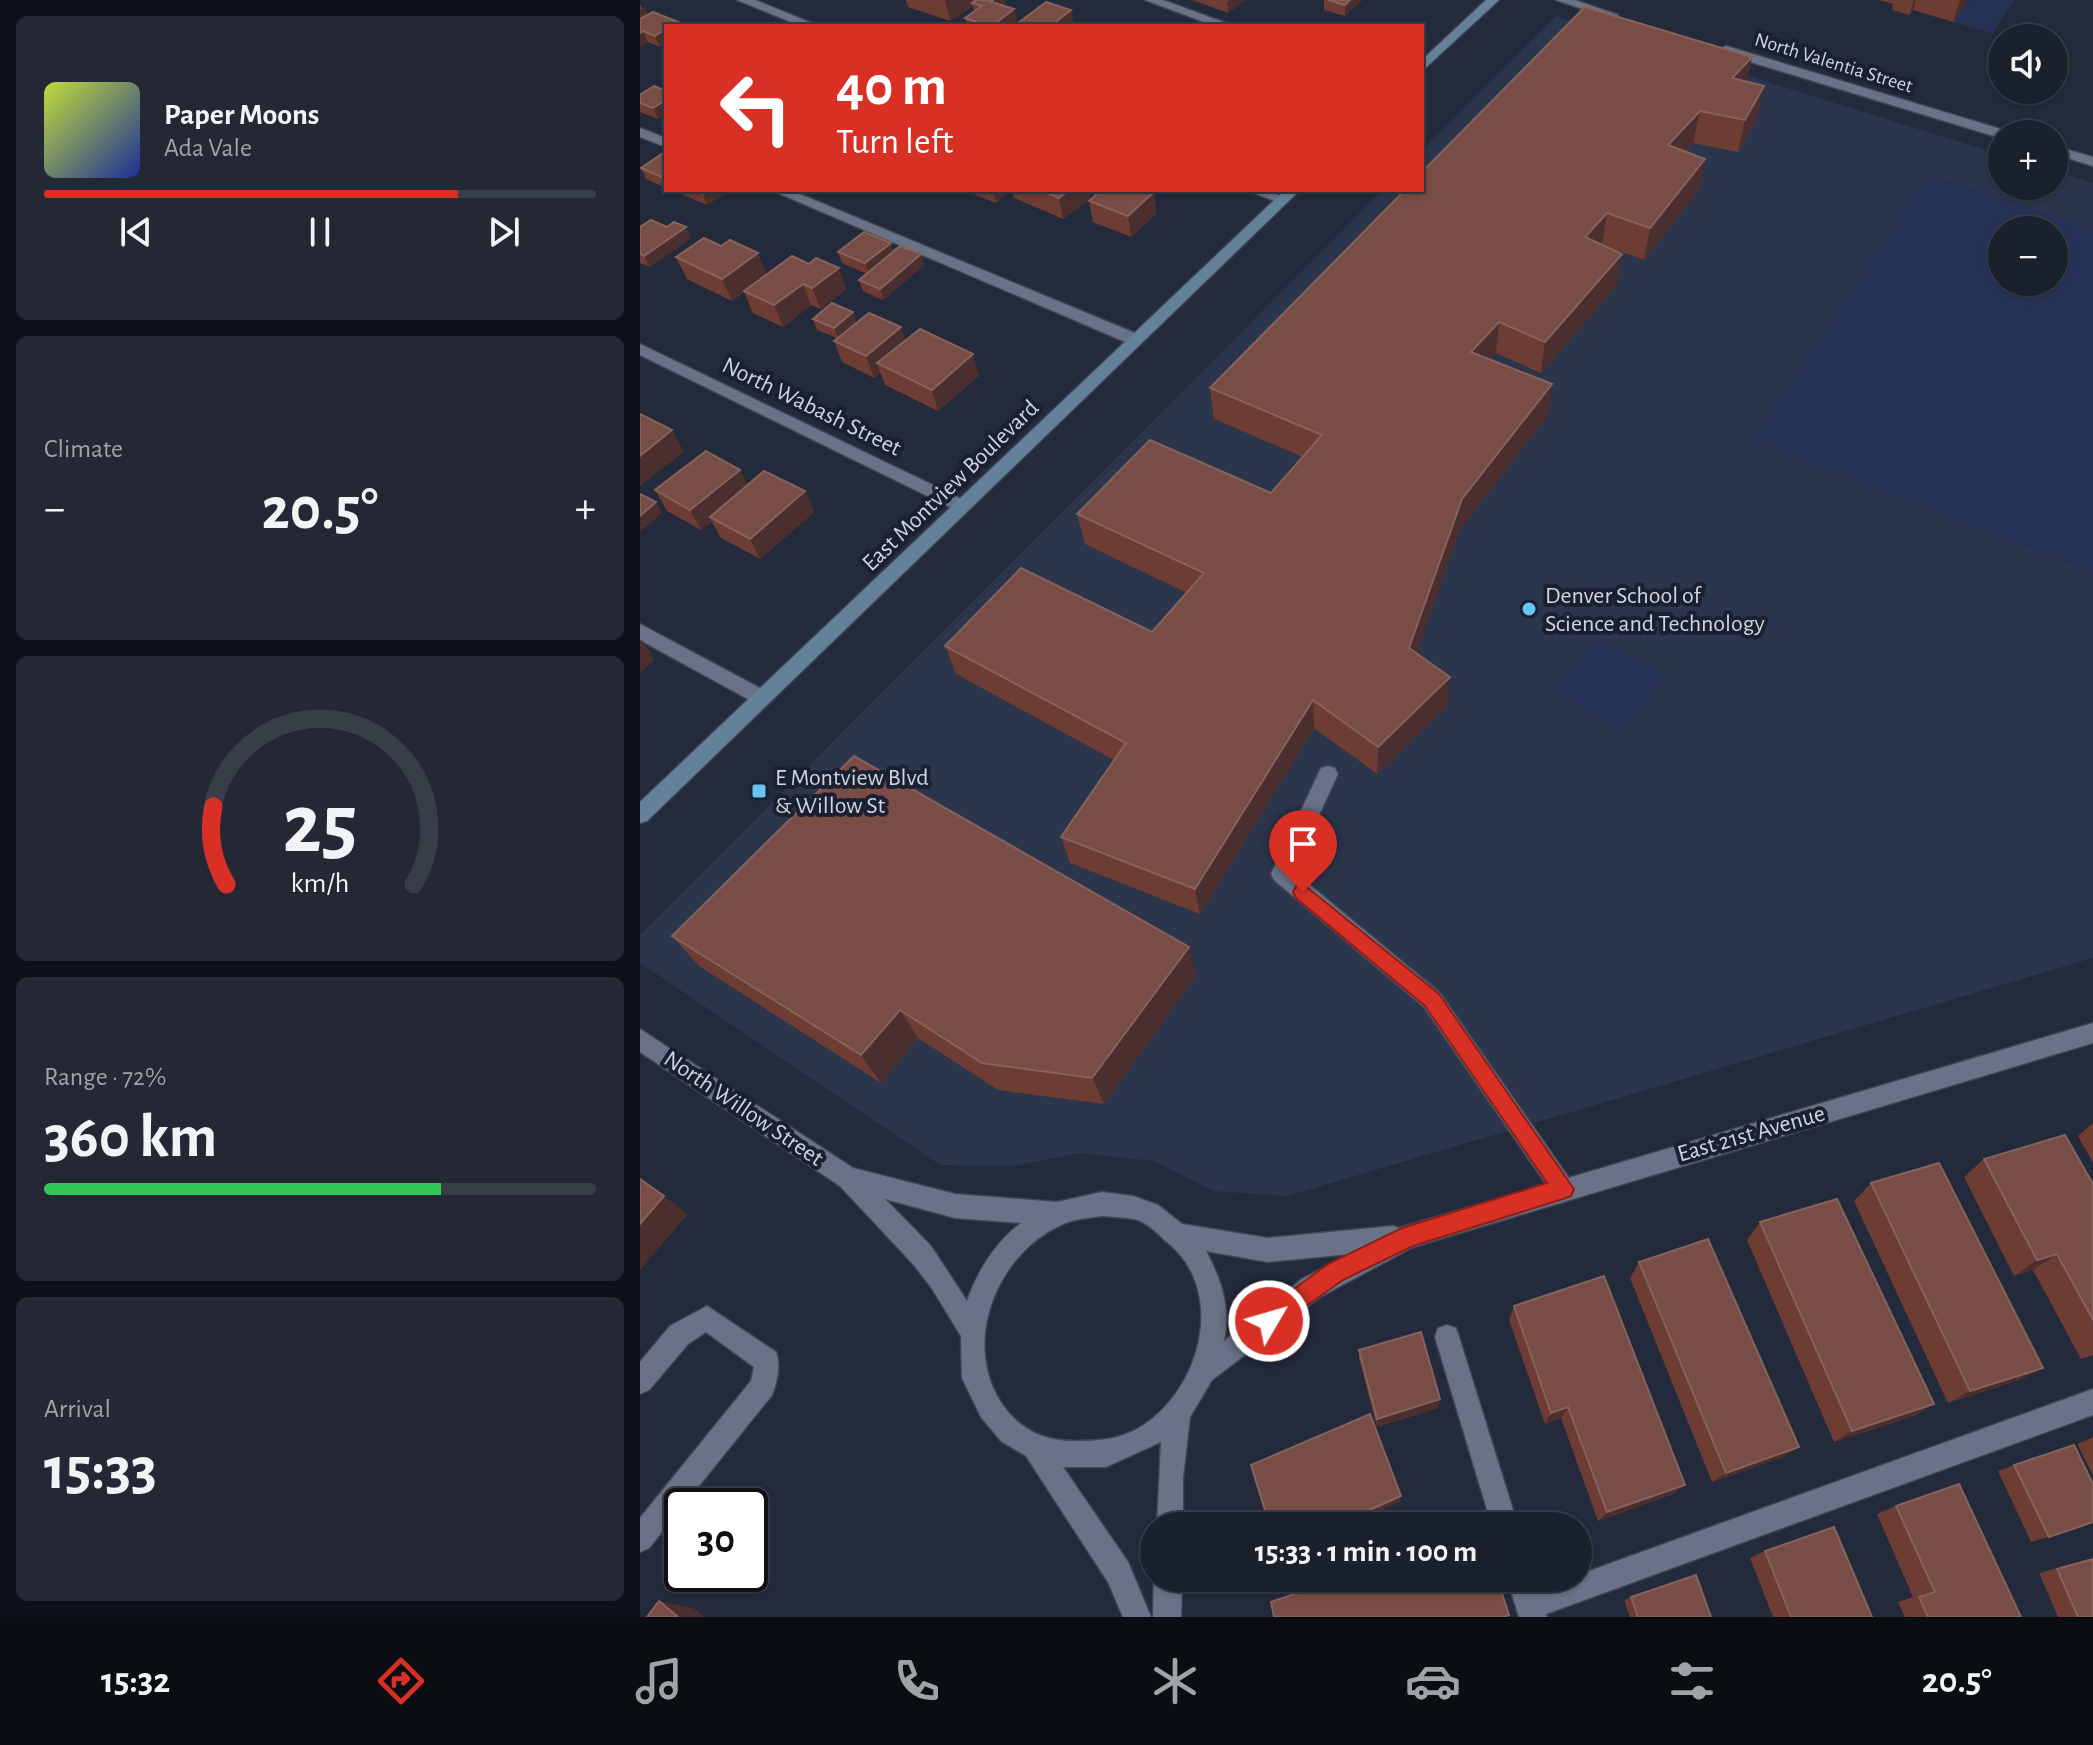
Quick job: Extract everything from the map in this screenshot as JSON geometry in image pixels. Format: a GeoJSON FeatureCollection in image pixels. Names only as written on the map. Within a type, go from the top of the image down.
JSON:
{"type":"FeatureCollection","features":[{"type":"Feature","properties":{"kind":"main road"},"geometry":{"type":"LineString","coordinates":[[1424,65],[1493,0]]}},
{"type":"Feature","properties":{"kind":"main road","name":"East Montview Boulevard"},"geometry":{"type":"LineString","coordinates":[[640,815],[1288,195]]}},
{"type":"Feature","properties":{"kind":"street"},"geometry":{"type":"LineString","coordinates":[[743,0],[808,24]]}},
{"type":"Feature","properties":{"kind":"street"},"geometry":{"type":"LineString","coordinates":[[1151,0],[1222,24]]}},
{"type":"Feature","properties":{"kind":"street"},"geometry":{"type":"LineString","coordinates":[[1562,0],[1632,22]]}},
{"type":"Feature","properties":{"kind":"street","name":"North Valentia Street"},"geometry":{"type":"LineString","coordinates":[[1708,44],[1988,130]]}},
{"type":"Feature","properties":{"kind":"street"},"geometry":{"type":"LineString","coordinates":[[640,132],[664,142]]}},
{"type":"Feature","properties":{"kind":"street"},"geometry":{"type":"LineString","coordinates":[[2068,154],[2093,162]]}},
{"type":"Feature","properties":{"kind":"street"},"geometry":{"type":"LineString","coordinates":[[783,192],[1136,340]]}},
{"type":"Feature","properties":{"kind":"street"},"geometry":{"type":"LineString","coordinates":[[1268,192],[1288,195]]}},
{"type":"Feature","properties":{"kind":"street","name":"North Wabash Street"},"geometry":{"type":"LineString","coordinates":[[640,349],[962,506]]}},
{"type":"Feature","properties":{"kind":"street"},"geometry":{"type":"LineString","coordinates":[[640,631],[762,698]]}},
{"type":"Feature","properties":{"kind":"street"},"geometry":{"type":"LineString","coordinates":[[1328,774],[1281,874],[1432,1000],[1563,1189]]}},
{"type":"Feature","properties":{"kind":"street","name":"East 21st Avenue"},"geometry":{"type":"LineString","coordinates":[[1206,1370],[1311,1288],[1409,1236],[2093,1033]]}},
{"type":"Feature","properties":{"kind":"street","name":"North Willow Street"},"geometry":{"type":"LineString","coordinates":[[640,1039],[848,1178],[922,1255],[940,1278],[971,1330]]}},
{"type":"Feature","properties":{"kind":"street","name":"North Willow Street"},"geometry":{"type":"LineString","coordinates":[[848,1178],[955,1206],[1057,1214]]}},
{"type":"Feature","properties":{"kind":"street"},"geometry":{"type":"LineString","coordinates":[[1036,1450],[1085,1459],[1135,1446],[1177,1416],[1206,1370],[1217,1321],[1209,1274],[1184,1235],[1147,1211],[1102,1204],[1057,1214],[1016,1242],[985,1282],[971,1330],[975,1379],[998,1422],[1036,1450],[1118,1572],[1137,1617]]}},
{"type":"Feature","properties":{"kind":"street","name":"East 21st Avenue"},"geometry":{"type":"LineString","coordinates":[[1184,1235],[1268,1250],[1409,1236]]}},
{"type":"Feature","properties":{"kind":"street"},"geometry":{"type":"LineString","coordinates":[[640,1381],[679,1335],[707,1318],[767,1361],[763,1386],[640,1539]]}},
{"type":"Feature","properties":{"kind":"street"},"geometry":{"type":"LineString","coordinates":[[1447,1337],[1501,1512]]}},
{"type":"Feature","properties":{"kind":"street"},"geometry":{"type":"LineString","coordinates":[[1526,1592],[1532,1611],[2093,1402]]}},
{"type":"Feature","properties":{"kind":"street"},"geometry":{"type":"LineString","coordinates":[[1170,1512],[1170,1477],[1177,1416]]}},
{"type":"Feature","properties":{"kind":"street"},"geometry":{"type":"LineString","coordinates":[[1167,1617],[1168,1592]]}},
{"type":"Feature","properties":{"kind":"shaded area"},"geometry":{"type":"Polygon","coordinates":[[[1969,0],[2014,0],[1998,24],[1988,24],[1988,32],[1953,22],[1969,0]]]}},
{"type":"Feature","properties":{"kind":"shaded area","name":"Denver School of Science and Technology"},"geometry":{"type":"Polygon","coordinates":[[[1556,16],[1988,151],[1988,200],[2068,200],[2068,175],[2093,183],[2093,958],[1287,1196],[1213,1191],[1153,1161],[1080,1153],[1013,1166],[940,1165],[640,963],[640,935],[1381,192],[1424,192],[1424,149],[1556,16]]]}},
{"type":"Feature","properties":{"kind":"shaded area"},"geometry":{"type":"Polygon","coordinates":[[[1927,174],[1988,194],[1988,200],[2007,200],[2056,216],[1988,216],[1988,296],[2068,296],[2068,220],[2093,228],[2093,573],[1751,440],[1927,174]]]}},
{"type":"Feature","properties":{"kind":"shaded area"},"geometry":{"type":"Polygon","coordinates":[[[1597,639],[1667,677],[1623,730],[1552,690],[1597,639]]]}},
{"type":"Feature","properties":{"kind":"building"},"geometry":{"type":"Polygon","coordinates":[[[976,0],[993,0],[991,2],[1014,9],[995,24],[982,24],[965,18],[982,6],[972,3],[976,0]]]}},
{"type":"Feature","properties":{"kind":"building"},"geometry":{"type":"Polygon","coordinates":[[[1328,0],[1350,0],[1345,5],[1328,0]]]}},
{"type":"Feature","properties":{"kind":"building"},"geometry":{"type":"Polygon","coordinates":[[[1046,2],[1071,10],[1053,24],[1017,24],[1046,2]]]}},
{"type":"Feature","properties":{"kind":"building"},"geometry":{"type":"Polygon","coordinates":[[[1585,7],[1752,57],[1732,78],[1764,86],[1745,120],[1700,111],[1668,145],[1705,159],[1650,228],[1607,213],[1585,237],[1622,254],[1545,342],[1499,322],[1471,352],[1552,384],[1462,499],[1409,648],[1450,677],[1378,747],[1313,700],[1195,889],[1061,837],[1126,743],[945,646],[1021,568],[1152,632],[1204,573],[1077,514],[1150,440],[1271,493],[1322,435],[1210,388],[1403,192],[1424,192],[1424,170],[1585,7]]]}},
{"type":"Feature","properties":{"kind":"building"},"geometry":{"type":"Polygon","coordinates":[[[653,12],[678,22],[664,24],[664,30],[655,36],[643,31],[640,33],[640,19],[653,12]]]}},
{"type":"Feature","properties":{"kind":"building"},"geometry":{"type":"Polygon","coordinates":[[[654,86],[664,90],[664,101],[653,108],[640,103],[640,95],[654,86]]]}},
{"type":"Feature","properties":{"kind":"building"},"geometry":{"type":"Polygon","coordinates":[[[664,152],[664,178],[641,168],[664,152]]]}},
{"type":"Feature","properties":{"kind":"building"},"geometry":{"type":"Polygon","coordinates":[[[1046,192],[1066,192],[1059,198],[1046,192]]]}},
{"type":"Feature","properties":{"kind":"building"},"geometry":{"type":"Polygon","coordinates":[[[1099,192],[1154,192],[1128,216],[1089,201],[1099,192]]]}},
{"type":"Feature","properties":{"kind":"building"},"geometry":{"type":"Polygon","coordinates":[[[651,220],[667,227],[674,222],[686,227],[644,256],[640,254],[640,227],[651,220]]]}},
{"type":"Feature","properties":{"kind":"building"},"geometry":{"type":"Polygon","coordinates":[[[864,232],[891,243],[865,263],[838,252],[864,232]]]}},
{"type":"Feature","properties":{"kind":"building"},"geometry":{"type":"Polygon","coordinates":[[[704,238],[721,246],[730,240],[758,253],[722,279],[676,257],[704,238]]]}},
{"type":"Feature","properties":{"kind":"building"},"geometry":{"type":"Polygon","coordinates":[[[900,246],[921,254],[880,289],[859,280],[900,246]]]}},
{"type":"Feature","properties":{"kind":"building"},"geometry":{"type":"Polygon","coordinates":[[[792,256],[809,264],[816,258],[839,268],[812,288],[803,284],[774,305],[744,291],[792,256]]]}},
{"type":"Feature","properties":{"kind":"building"},"geometry":{"type":"Polygon","coordinates":[[[832,303],[853,312],[834,328],[813,319],[832,303]]]}},
{"type":"Feature","properties":{"kind":"building"},"geometry":{"type":"Polygon","coordinates":[[[869,313],[901,327],[866,356],[834,341],[869,313]]]}},
{"type":"Feature","properties":{"kind":"building"},"geometry":{"type":"Polygon","coordinates":[[[920,329],[973,354],[932,390],[877,363],[920,329]]]}},
{"type":"Feature","properties":{"kind":"building"},"geometry":{"type":"Polygon","coordinates":[[[640,414],[672,430],[640,456],[640,414]]]}},
{"type":"Feature","properties":{"kind":"building"},"geometry":{"type":"Polygon","coordinates":[[[706,451],[740,470],[690,510],[655,490],[706,451]]]}},
{"type":"Feature","properties":{"kind":"building"},"geometry":{"type":"Polygon","coordinates":[[[764,471],[805,491],[750,539],[710,517],[764,471]]]}},
{"type":"Feature","properties":{"kind":"building"},"geometry":{"type":"Polygon","coordinates":[[[640,494],[656,502],[640,516],[640,494]]]}},
{"type":"Feature","properties":{"kind":"building"},"geometry":{"type":"Polygon","coordinates":[[[854,756],[1189,947],[1092,1078],[982,1063],[900,1010],[861,1055],[672,936],[854,756]]]}},
{"type":"Feature","properties":{"kind":"building"},"geometry":{"type":"Polygon","coordinates":[[[2065,1135],[2093,1184],[2093,1320],[2057,1254],[2037,1260],[1984,1159],[2065,1135]]]}},
{"type":"Feature","properties":{"kind":"building"},"geometry":{"type":"Polygon","coordinates":[[[1939,1163],[2043,1368],[1970,1391],[1871,1183],[1939,1163]]]}},
{"type":"Feature","properties":{"kind":"building"},"geometry":{"type":"Polygon","coordinates":[[[640,1179],[664,1196],[640,1224],[640,1179]]]}},
{"type":"Feature","properties":{"kind":"building"},"geometry":{"type":"Polygon","coordinates":[[[1837,1199],[1934,1404],[1852,1431],[1760,1222],[1837,1199]]]}},
{"type":"Feature","properties":{"kind":"building"},"geometry":{"type":"Polygon","coordinates":[[[1708,1239],[1799,1447],[1726,1473],[1639,1262],[1708,1239]]]}},
{"type":"Feature","properties":{"kind":"building"},"geometry":{"type":"Polygon","coordinates":[[[1604,1276],[1685,1485],[1607,1512],[1568,1407],[1551,1413],[1514,1306],[1604,1276]]]}},
{"type":"Feature","properties":{"kind":"building"},"geometry":{"type":"Polygon","coordinates":[[[1421,1332],[1440,1399],[1377,1419],[1359,1350],[1421,1332]]]}},
{"type":"Feature","properties":{"kind":"building"},"geometry":{"type":"Polygon","coordinates":[[[1370,1414],[1401,1496],[1365,1512],[1266,1512],[1251,1465],[1370,1414]]]}},
{"type":"Feature","properties":{"kind":"building"},"geometry":{"type":"Polygon","coordinates":[[[2074,1445],[2093,1484],[2093,1522],[2049,1537],[2014,1465],[2074,1445]]]}},
{"type":"Feature","properties":{"kind":"building"},"geometry":{"type":"Polygon","coordinates":[[[1959,1484],[2021,1617],[1928,1617],[1919,1597],[1935,1592],[1896,1506],[1959,1484]]]}},
{"type":"Feature","properties":{"kind":"building"},"geometry":{"type":"Polygon","coordinates":[[[1834,1527],[1872,1617],[1791,1617],[1765,1551],[1834,1527]]]}},
{"type":"Feature","properties":{"kind":"building"},"geometry":{"type":"Polygon","coordinates":[[[2093,1559],[2093,1617],[2078,1617],[2057,1569],[2093,1559]]]}},
{"type":"Feature","properties":{"kind":"building"},"geometry":{"type":"Polygon","coordinates":[[[1696,1575],[1711,1617],[1638,1617],[1631,1597],[1696,1575]]]}},
{"type":"Feature","properties":{"kind":"building"},"geometry":{"type":"Polygon","coordinates":[[[1300,1592],[1502,1592],[1509,1615],[1274,1617],[1271,1602],[1300,1592]]]}},
{"type":"Feature","properties":{"kind":"building"},"geometry":{"type":"Polygon","coordinates":[[[659,1601],[678,1617],[647,1617],[659,1601]]]}},
{"type":"Feature","properties":{"kind":"place","name":"Denver School of Science and Technology"},"geometry":{"type":"Point","coordinates":[1529,609]}},
{"type":"Feature","properties":{"kind":"place","name":"E Montview Blvd & Willow St"},"geometry":{"type":"Point","coordinates":[759,791]}},
{"type":"Feature","properties":{"kind":"route"},"geometry":{"type":"LineString","coordinates":[[1269,1321],[1335,1272],[1409,1236],[1563,1189],[1432,1000],[1303,892]]}}]}
